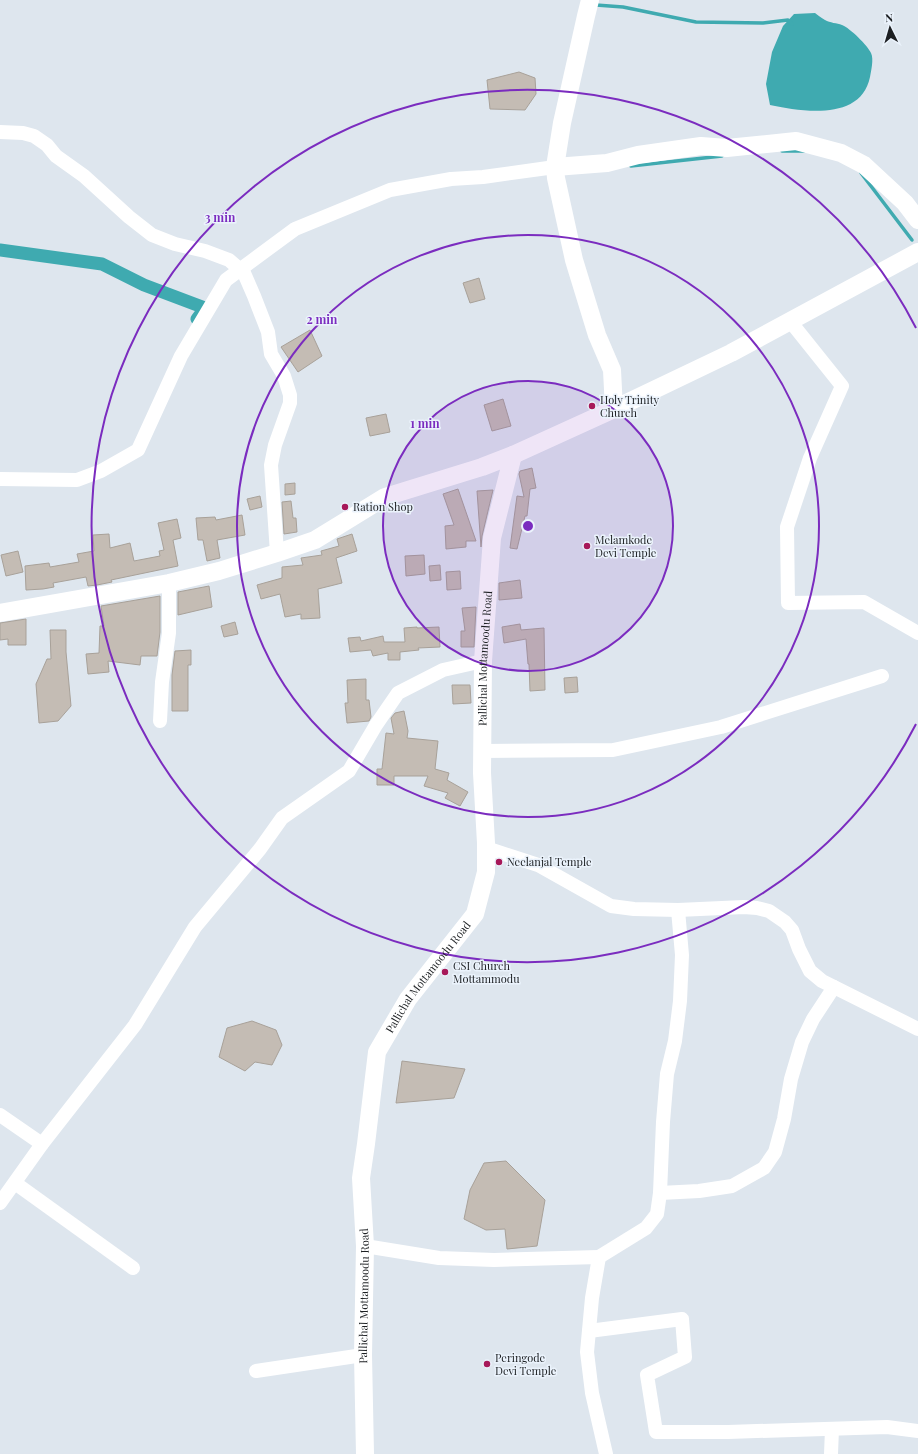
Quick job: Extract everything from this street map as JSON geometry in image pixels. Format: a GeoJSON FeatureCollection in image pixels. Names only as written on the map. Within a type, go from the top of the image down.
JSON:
{"type":"FeatureCollection","features":[{"type":"Feature","properties":{"kind":"street"},"geometry":{"type":"LineString","coordinates":[[590,0],[562,123],[555,167],[556,178],[574,260],[588,301],[597,335],[612,370],[614,409]]}},
{"type":"Feature","properties":{"kind":"street"},"geometry":{"type":"LineString","coordinates":[[0,132],[23,132],[34,136],[47,145],[56,156],[84,176],[129,217],[152,235],[175,244],[205,251],[229,260],[244,273],[268,332],[271,354],[284,376],[290,395],[290,403],[275,445],[271,465],[277,553]]}},
{"type":"Feature","properties":{"kind":"street"},"geometry":{"type":"LineString","coordinates":[[0,479],[77,480],[101,471],[138,450],[181,356],[226,280],[295,229],[390,190],[452,179],[483,177],[555,167],[607,163],[638,155],[701,146],[727,148],[796,141],[840,153],[864,165],[905,203],[918,220]]}},
{"type":"Feature","properties":{"kind":"street"},"geometry":{"type":"LineString","coordinates":[[0,613],[169,582],[219,571],[315,540],[385,497],[482,467],[513,455],[614,409],[731,353],[917,255]]}},
{"type":"Feature","properties":{"kind":"street"},"geometry":{"type":"LineString","coordinates":[[790,321],[842,386],[810,458],[788,527],[788,603],[864,602],[918,633]]}},
{"type":"Feature","properties":{"kind":"street","name":"Pallichal Mottamoodu Road"},"geometry":{"type":"LineString","coordinates":[[365,1454],[363,1355],[365,1246],[361,1178],[377,1052],[408,999],[475,914],[486,872],[482,773],[483,661],[492,538],[513,455]]}},
{"type":"Feature","properties":{"kind":"street"},"geometry":{"type":"LineString","coordinates":[[160,721],[162,682],[169,633],[169,582]]}},
{"type":"Feature","properties":{"kind":"street"},"geometry":{"type":"LineString","coordinates":[[0,1203],[42,1144],[135,1025],[195,927],[260,849],[282,818],[349,771],[376,725],[398,693],[443,670],[483,661]]}},
{"type":"Feature","properties":{"kind":"street"},"geometry":{"type":"LineString","coordinates":[[482,751],[613,750],[721,727],[882,676]]}},
{"type":"Feature","properties":{"kind":"street"},"geometry":{"type":"LineString","coordinates":[[486,848],[538,865],[611,906],[634,910],[744,907],[769,911],[785,922],[792,930],[799,949],[810,971],[822,981],[918,1029]]}},
{"type":"Feature","properties":{"kind":"street"},"geometry":{"type":"LineString","coordinates":[[365,1246],[439,1258],[494,1260],[599,1257],[646,1228],[658,1214],[667,1074],[675,1041],[680,1001],[682,955],[678,910]]}},
{"type":"Feature","properties":{"kind":"street"},"geometry":{"type":"LineString","coordinates":[[660,1193],[699,1191],[732,1186],[764,1168],[775,1152],[784,1119],[791,1079],[802,1042],[813,1019],[834,987]]}},
{"type":"Feature","properties":{"kind":"street"},"geometry":{"type":"LineString","coordinates":[[0,1115],[42,1144]]}},
{"type":"Feature","properties":{"kind":"street"},"geometry":{"type":"LineString","coordinates":[[15,1183],[133,1268]]}},
{"type":"Feature","properties":{"kind":"street"},"geometry":{"type":"LineString","coordinates":[[599,1257],[592,1298],[587,1352],[592,1393],[606,1454]]}},
{"type":"Feature","properties":{"kind":"street"},"geometry":{"type":"LineString","coordinates":[[589,1331],[682,1319],[685,1357],[647,1375],[656,1432],[728,1432],[887,1427],[918,1431]]}},
{"type":"Feature","properties":{"kind":"street"},"geometry":{"type":"LineString","coordinates":[[256,1371],[363,1355]]}},
{"type":"Feature","properties":{"kind":"street"},"geometry":{"type":"LineString","coordinates":[[831,1454],[832,1429]]}},
{"type":"Feature","properties":{"kind":"water"},"geometry":{"type":"Polygon","coordinates":[[[815,13],[827,21],[840,24],[845,27],[869,50],[872,56],[872,65],[870,77],[864,91],[855,101],[843,107],[829,110],[798,110],[770,105],[766,84],[772,52],[783,26],[794,14],[815,13]]]}},
{"type":"Feature","properties":{"kind":"building"},"geometry":{"type":"Polygon","coordinates":[[[519,72],[535,78],[536,94],[525,110],[490,109],[487,80],[519,72]]]}},
{"type":"Feature","properties":{"kind":"building"},"geometry":{"type":"Polygon","coordinates":[[[479,278],[485,299],[470,303],[463,283],[479,278]]]}},
{"type":"Feature","properties":{"kind":"building"},"geometry":{"type":"Polygon","coordinates":[[[310,330],[322,356],[298,372],[281,347],[310,330]]]}},
{"type":"Feature","properties":{"kind":"building"},"geometry":{"type":"Polygon","coordinates":[[[503,399],[511,426],[492,431],[484,405],[503,399]]]}},
{"type":"Feature","properties":{"kind":"building"},"geometry":{"type":"Polygon","coordinates":[[[386,414],[390,432],[370,436],[366,418],[386,414]]]}},
{"type":"Feature","properties":{"kind":"building"},"geometry":{"type":"Polygon","coordinates":[[[532,468],[536,488],[530,489],[527,516],[525,516],[517,549],[510,548],[517,496],[524,497],[519,474],[520,471],[532,468]]]}},
{"type":"Feature","properties":{"kind":"building"},"geometry":{"type":"Polygon","coordinates":[[[295,483],[295,494],[285,495],[285,484],[295,483]]]}},
{"type":"Feature","properties":{"kind":"building"},"geometry":{"type":"Polygon","coordinates":[[[458,489],[476,541],[466,541],[466,547],[446,549],[445,526],[454,525],[443,494],[458,489]]]}},
{"type":"Feature","properties":{"kind":"building"},"geometry":{"type":"Polygon","coordinates":[[[493,490],[482,536],[481,547],[477,491],[493,490]]]}},
{"type":"Feature","properties":{"kind":"building"},"geometry":{"type":"Polygon","coordinates":[[[260,496],[262,507],[250,510],[247,499],[260,496]]]}},
{"type":"Feature","properties":{"kind":"building"},"geometry":{"type":"Polygon","coordinates":[[[291,501],[293,518],[296,518],[297,532],[284,534],[282,502],[291,501]]]}},
{"type":"Feature","properties":{"kind":"building"},"geometry":{"type":"Polygon","coordinates":[[[242,515],[245,535],[217,540],[220,558],[207,561],[203,540],[198,540],[196,518],[215,517],[216,520],[242,515]]]}},
{"type":"Feature","properties":{"kind":"building"},"geometry":{"type":"Polygon","coordinates":[[[177,519],[181,538],[173,540],[178,566],[111,580],[112,582],[97,585],[88,586],[86,577],[53,583],[54,587],[26,590],[25,566],[49,563],[50,567],[79,562],[77,554],[94,551],[93,535],[109,534],[110,548],[130,543],[134,561],[160,556],[159,551],[164,550],[158,523],[177,519]]]}},
{"type":"Feature","properties":{"kind":"building"},"geometry":{"type":"Polygon","coordinates":[[[352,534],[357,551],[336,558],[342,583],[318,589],[320,618],[301,619],[301,614],[285,617],[280,594],[261,599],[257,585],[282,578],[282,567],[303,565],[301,558],[322,555],[321,551],[339,546],[337,539],[352,534]]]}},
{"type":"Feature","properties":{"kind":"building"},"geometry":{"type":"Polygon","coordinates":[[[18,551],[23,572],[6,576],[1,555],[18,551]]]}},
{"type":"Feature","properties":{"kind":"building"},"geometry":{"type":"Polygon","coordinates":[[[424,555],[425,574],[406,576],[405,556],[424,555]]]}},
{"type":"Feature","properties":{"kind":"building"},"geometry":{"type":"Polygon","coordinates":[[[440,565],[441,580],[430,581],[429,566],[440,565]]]}},
{"type":"Feature","properties":{"kind":"building"},"geometry":{"type":"Polygon","coordinates":[[[460,571],[461,589],[447,590],[446,572],[460,571]]]}},
{"type":"Feature","properties":{"kind":"building"},"geometry":{"type":"Polygon","coordinates":[[[520,580],[522,598],[499,600],[499,583],[520,580]]]}},
{"type":"Feature","properties":{"kind":"building"},"geometry":{"type":"Polygon","coordinates":[[[209,586],[212,607],[178,615],[178,592],[209,586]]]}},
{"type":"Feature","properties":{"kind":"building"},"geometry":{"type":"Polygon","coordinates":[[[160,596],[160,632],[157,656],[141,656],[140,665],[108,661],[109,672],[88,674],[86,654],[99,653],[100,626],[104,626],[101,606],[160,596]]]}},
{"type":"Feature","properties":{"kind":"building"},"geometry":{"type":"Polygon","coordinates":[[[476,607],[474,647],[461,647],[461,631],[465,631],[462,608],[476,607]]]}},
{"type":"Feature","properties":{"kind":"building"},"geometry":{"type":"Polygon","coordinates":[[[26,619],[26,645],[8,645],[8,639],[0,640],[0,623],[26,619]]]}},
{"type":"Feature","properties":{"kind":"building"},"geometry":{"type":"Polygon","coordinates":[[[235,622],[238,634],[224,637],[221,626],[235,622]]]}},
{"type":"Feature","properties":{"kind":"building"},"geometry":{"type":"Polygon","coordinates":[[[520,624],[521,630],[544,628],[545,690],[530,691],[526,639],[504,643],[502,627],[520,624]]]}},
{"type":"Feature","properties":{"kind":"building"},"geometry":{"type":"Polygon","coordinates":[[[439,627],[440,647],[418,648],[419,650],[400,652],[400,660],[388,660],[388,653],[373,656],[371,650],[350,652],[348,638],[360,637],[361,641],[383,636],[384,642],[405,642],[404,628],[439,627]]]}},
{"type":"Feature","properties":{"kind":"building"},"geometry":{"type":"Polygon","coordinates":[[[50,630],[66,630],[66,652],[71,706],[58,721],[39,723],[36,684],[47,659],[51,659],[50,630]]]}},
{"type":"Feature","properties":{"kind":"building"},"geometry":{"type":"Polygon","coordinates":[[[191,650],[191,665],[188,665],[188,711],[172,711],[172,675],[175,651],[191,650]]]}},
{"type":"Feature","properties":{"kind":"building"},"geometry":{"type":"Polygon","coordinates":[[[577,677],[578,692],[565,693],[564,678],[577,677]]]}},
{"type":"Feature","properties":{"kind":"building"},"geometry":{"type":"Polygon","coordinates":[[[366,679],[366,700],[369,700],[371,717],[369,721],[347,723],[345,703],[348,703],[347,680],[366,679]]]}},
{"type":"Feature","properties":{"kind":"building"},"geometry":{"type":"Polygon","coordinates":[[[452,685],[470,685],[471,703],[453,704],[452,685]]]}},
{"type":"Feature","properties":{"kind":"building"},"geometry":{"type":"Polygon","coordinates":[[[404,711],[408,731],[407,738],[438,741],[435,769],[449,773],[447,780],[468,792],[460,806],[445,798],[448,793],[424,786],[428,776],[394,776],[394,785],[377,785],[377,769],[382,769],[386,733],[394,734],[391,718],[395,713],[404,711]]]}},
{"type":"Feature","properties":{"kind":"building"},"geometry":{"type":"Polygon","coordinates":[[[252,1021],[276,1030],[282,1045],[272,1065],[255,1062],[245,1071],[219,1057],[227,1028],[252,1021]]]}},
{"type":"Feature","properties":{"kind":"building"},"geometry":{"type":"Polygon","coordinates":[[[402,1061],[465,1069],[454,1098],[396,1103],[402,1061]]]}},
{"type":"Feature","properties":{"kind":"building"},"geometry":{"type":"Polygon","coordinates":[[[506,1161],[545,1200],[537,1246],[507,1249],[505,1229],[486,1230],[464,1219],[470,1190],[484,1163],[506,1161]]]}},
{"type":"Feature","properties":{"kind":"waterway"},"geometry":{"type":"LineString","coordinates":[[596,5],[623,7],[696,22],[763,23],[788,20],[792,24]]}},
{"type":"Feature","properties":{"kind":"waterway"},"geometry":{"type":"LineString","coordinates":[[782,151],[804,151]]}},
{"type":"Feature","properties":{"kind":"waterway"},"geometry":{"type":"LineString","coordinates":[[631,166],[722,156]]}},
{"type":"Feature","properties":{"kind":"waterway"},"geometry":{"type":"LineString","coordinates":[[861,173],[912,240]]}},
{"type":"Feature","properties":{"kind":"waterway"},"geometry":{"type":"LineString","coordinates":[[0,250],[102,264],[144,285],[205,308],[197,319]]}},
{"type":"Feature","properties":{"kind":"place","name":"Holy Trinity Church"},"geometry":{"type":"Point","coordinates":[592,406]}},
{"type":"Feature","properties":{"kind":"place","name":"Ration Shop"},"geometry":{"type":"Point","coordinates":[345,507]}},
{"type":"Feature","properties":{"kind":"place","name":"Melamkode Devi Temple"},"geometry":{"type":"Point","coordinates":[587,546]}},
{"type":"Feature","properties":{"kind":"place","name":"Neelanjal Temple"},"geometry":{"type":"Point","coordinates":[499,862]}},
{"type":"Feature","properties":{"kind":"place","name":"CSI Church Mottammodu"},"geometry":{"type":"Point","coordinates":[445,972]}},
{"type":"Feature","properties":{"kind":"place","name":"Peringode Devi Temple"},"geometry":{"type":"Point","coordinates":[487,1364]}}]}
